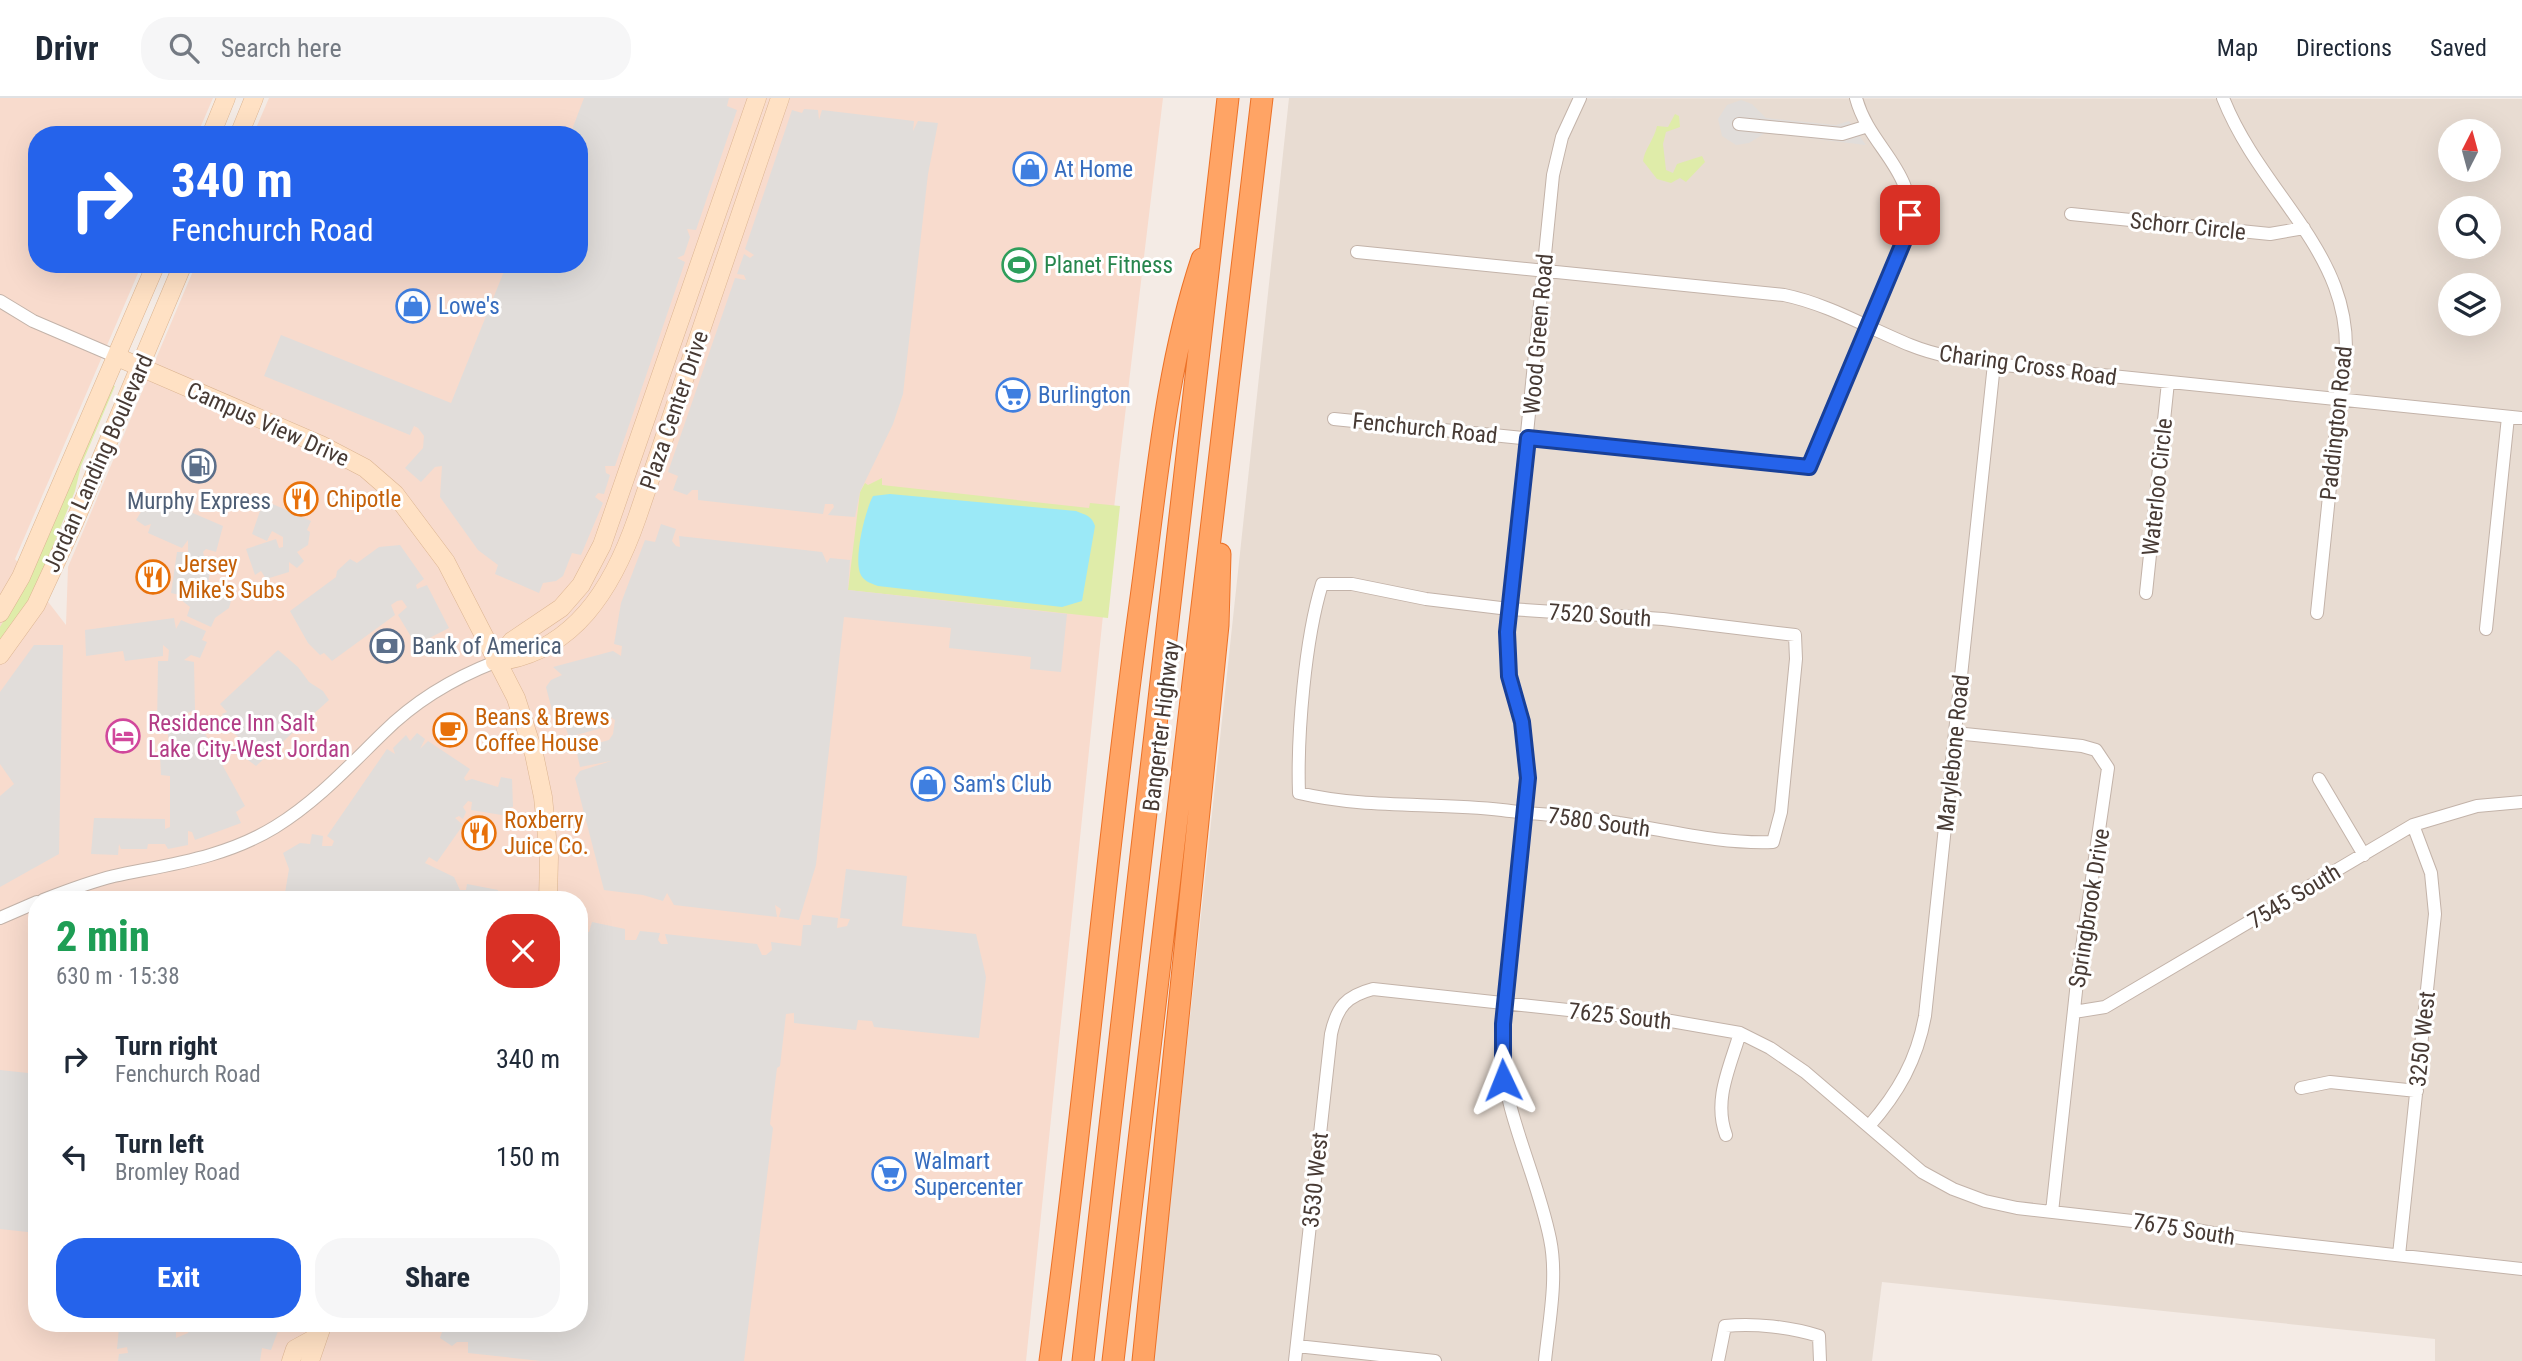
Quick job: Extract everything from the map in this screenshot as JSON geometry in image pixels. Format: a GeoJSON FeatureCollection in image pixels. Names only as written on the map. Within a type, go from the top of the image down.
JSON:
{"type":"FeatureCollection","features":[{"type":"Feature","properties":{"kind":"highway","name":"Bangerter Highway"},"geometry":{"type":"LineString","coordinates":[[1083,1361],[1228,98]]}},
{"type":"Feature","properties":{"kind":"highway","name":"Bangerter Highway"},"geometry":{"type":"LineString","coordinates":[[1114,1361],[1262,98]]}},
{"type":"Feature","properties":{"kind":"highway"},"geometry":{"type":"LineString","coordinates":[[1050,1361],[1086,1081],[1126,706],[1149,536],[1177,353],[1189,299],[1216,217]]}},
{"type":"Feature","properties":{"kind":"highway"},"geometry":{"type":"LineString","coordinates":[[1143,1361],[1218,625],[1223,426]]}},
{"type":"Feature","properties":{"kind":"street"},"geometry":{"type":"LineString","coordinates":[[215,126],[226,98]]}},
{"type":"Feature","properties":{"kind":"street"},"geometry":{"type":"LineString","coordinates":[[243,126],[254,98]]}},
{"type":"Feature","properties":{"kind":"street","name":"Plaza Center Drive"},"geometry":{"type":"LineString","coordinates":[[495,662],[512,641],[561,608],[581,585],[602,545],[757,98]]}},
{"type":"Feature","properties":{"kind":"street","name":"Plaza Center Drive"},"geometry":{"type":"LineString","coordinates":[[69,891],[109,877],[206,859],[259,836],[322,793],[412,708],[475,669],[495,662],[521,659],[550,643],[589,611],[613,578],[637,518],[780,98]]}},
{"type":"Feature","properties":{"kind":"street","name":"Wood Green Road"},"geometry":{"type":"LineString","coordinates":[[1545,1361],[1554,1272],[1550,1240],[1503,1080],[1501,1053],[1525,813],[1527,754],[1506,655],[1553,175],[1562,136],[1578,98]]}},
{"type":"Feature","properties":{"kind":"street"},"geometry":{"type":"LineString","coordinates":[[1856,98],[1868,126],[1897,168],[1908,190],[1910,215],[1908,231],[1867,327]]}},
{"type":"Feature","properties":{"kind":"street","name":"Paddington Road"},"geometry":{"type":"LineString","coordinates":[[2223,98],[2259,162],[2304,228],[2332,276],[2341,302],[2346,352],[2345,379],[2339,399],[2317,613]]}},
{"type":"Feature","properties":{"kind":"street"},"geometry":{"type":"LineString","coordinates":[[1739,124],[1842,134],[1868,126]]}},
{"type":"Feature","properties":{"kind":"street","name":"Schorr Circle"},"geometry":{"type":"LineString","coordinates":[[2071,214],[2270,234],[2304,228]]}},
{"type":"Feature","properties":{"kind":"street","name":"Charing Cross Road"},"geometry":{"type":"LineString","coordinates":[[1357,252],[1784,295],[1823,306],[1867,327],[1943,356],[1994,365],[2522,418]]}},
{"type":"Feature","properties":{"kind":"street","name":"Jordan Landing Boulevard"},"geometry":{"type":"LineString","coordinates":[[0,613],[21,577],[152,273]]}},
{"type":"Feature","properties":{"kind":"street","name":"Jordan Landing Boulevard"},"geometry":{"type":"LineString","coordinates":[[0,655],[36,605],[180,273]]}},
{"type":"Feature","properties":{"kind":"street","name":"Campus View Drive"},"geometry":{"type":"LineString","coordinates":[[0,301],[33,321],[321,445],[375,477],[395,494],[446,562],[495,662],[516,698],[538,768],[547,830],[548,891]]}},
{"type":"Feature","properties":{"kind":"street","name":"Fenchurch Road"},"geometry":{"type":"LineString","coordinates":[[1334,419],[1809,467],[1867,327]]}},
{"type":"Feature","properties":{"kind":"street","name":"Marylebone Road"},"geometry":{"type":"LineString","coordinates":[[1869,1126],[1899,1089],[1921,1038],[1994,365]]}},
{"type":"Feature","properties":{"kind":"street","name":"Waterloo Circle"},"geometry":{"type":"LineString","coordinates":[[2146,593],[2168,382]]}},
{"type":"Feature","properties":{"kind":"street"},"geometry":{"type":"LineString","coordinates":[[2486,629],[2508,417]]}},
{"type":"Feature","properties":{"kind":"street","name":"7520 South"},"geometry":{"type":"LineString","coordinates":[[1299,793],[1298,764],[1313,612],[1322,584],[1352,584],[1426,599],[1509,609],[1663,619],[1796,635],[1796,660],[1781,812],[1773,842]]}},
{"type":"Feature","properties":{"kind":"street","name":"Springbrook Drive"},"geometry":{"type":"LineString","coordinates":[[1955,733],[2082,746],[2096,750],[2105,760],[2109,776],[2074,1012],[2052,1212]]}},
{"type":"Feature","properties":{"kind":"street"},"geometry":{"type":"LineString","coordinates":[[2319,779],[2364,855]]}},
{"type":"Feature","properties":{"kind":"street","name":"7580 South"},"geometry":{"type":"LineString","coordinates":[[1299,793],[1350,802],[1450,805],[1616,822],[1713,840],[1773,842]]}},
{"type":"Feature","properties":{"kind":"street","name":"7545 South"},"geometry":{"type":"LineString","coordinates":[[2074,1012],[2105,1007],[2413,825],[2477,806],[2522,802]]}},
{"type":"Feature","properties":{"kind":"street","name":"3250 West"},"geometry":{"type":"LineString","coordinates":[[2399,1255],[2435,914],[2431,873],[2413,825]]}},
{"type":"Feature","properties":{"kind":"street"},"geometry":{"type":"LineString","coordinates":[[0,918],[28,906]]}},
{"type":"Feature","properties":{"kind":"street","name":"7625 South"},"geometry":{"type":"LineString","coordinates":[[1343,1002],[1356,993],[1373,989],[1709,1026],[1740,1033],[1770,1048],[1805,1072],[1869,1126]]}},
{"type":"Feature","properties":{"kind":"street","name":"3530 West"},"geometry":{"type":"LineString","coordinates":[[1295,1361],[1331,1034],[1335,1015],[1343,1002]]}},
{"type":"Feature","properties":{"kind":"street"},"geometry":{"type":"LineString","coordinates":[[1726,1135],[1720,1119],[1720,1099],[1740,1033]]}},
{"type":"Feature","properties":{"kind":"street"},"geometry":{"type":"LineString","coordinates":[[2301,1088],[2330,1082],[2417,1091]]}},
{"type":"Feature","properties":{"kind":"street","name":"7675 South"},"geometry":{"type":"LineString","coordinates":[[1869,1126],[1922,1172],[1953,1189],[1985,1201],[2052,1212],[2168,1224],[2241,1238],[2522,1269]]}},
{"type":"Feature","properties":{"kind":"street"},"geometry":{"type":"LineString","coordinates":[[1718,1361],[1725,1326],[1741,1324],[1803,1331],[1819,1336],[1820,1361]]}},
{"type":"Feature","properties":{"kind":"street"},"geometry":{"type":"LineString","coordinates":[[291,1361],[295,1349],[317,1332]]}},
{"type":"Feature","properties":{"kind":"street"},"geometry":{"type":"LineString","coordinates":[[310,1361],[319,1332]]}},
{"type":"Feature","properties":{"kind":"street"},"geometry":{"type":"LineString","coordinates":[[1297,1346],[1435,1361]]}},
{"type":"Feature","properties":{"kind":"shaded area"},"geometry":{"type":"Polygon","coordinates":[[[0,98],[213,98],[201,126],[28,126],[28,273],[138,273],[15,559],[66,625],[68,567],[192,273],[588,273],[588,126],[257,126],[269,98],[1163,98],[1115,499],[1026,1361],[0,1361],[0,98]]]}},
{"type":"Feature","properties":{"kind":"shaded area"},"geometry":{"type":"Polygon","coordinates":[[[584,98],[729,98],[727,106],[737,110],[696,230],[687,229],[690,237],[684,255],[677,258],[685,262],[615,466],[605,466],[606,473],[610,475],[604,494],[598,493],[595,497],[603,503],[581,555],[572,553],[563,576],[556,581],[543,583],[539,593],[495,574],[498,565],[478,550],[440,497],[442,466],[435,467],[421,482],[405,468],[423,448],[424,436],[418,428],[414,426],[410,435],[264,376],[281,335],[451,403],[503,273],[588,273],[588,126],[573,126],[584,98]]]}},
{"type":"Feature","properties":{"kind":"shaded area"},"geometry":{"type":"Polygon","coordinates":[[[1289,98],[2522,99],[2522,1361],[2435,1361],[2435,1339],[1882,1282],[1872,1361],[1153,1361],[1289,98]]]}},
{"type":"Feature","properties":{"kind":"shaded area"},"geometry":{"type":"Polygon","coordinates":[[[1741,100],[1752,104],[1766,118],[1836,125],[1849,121],[1866,145],[1765,133],[1749,143],[1736,145],[1722,136],[1718,119],[1727,105],[1741,100]]]}},
{"type":"Feature","properties":{"kind":"shaded area"},"geometry":{"type":"Polygon","coordinates":[[[804,109],[818,110],[819,120],[822,110],[914,121],[913,131],[918,121],[938,123],[928,174],[903,394],[893,424],[860,492],[855,517],[828,515],[834,507],[833,504],[825,504],[823,514],[698,500],[698,490],[692,490],[687,495],[673,490],[678,476],[668,472],[735,278],[746,280],[744,275],[737,274],[744,254],[750,258],[754,255],[745,249],[792,110],[802,113],[804,109]]]}},
{"type":"Feature","properties":{"kind":"shaded area"},"geometry":{"type":"Polygon","coordinates":[[[151,495],[223,526],[216,552],[206,549],[203,552],[204,556],[213,557],[208,583],[199,582],[196,590],[199,592],[203,585],[232,597],[229,608],[215,618],[211,627],[187,616],[190,607],[180,599],[180,595],[171,593],[177,552],[188,552],[188,540],[182,548],[148,533],[151,524],[145,526],[136,520],[151,495]]]}},
{"type":"Feature","properties":{"kind":"shaded area"},"geometry":{"type":"Polygon","coordinates":[[[268,502],[311,521],[307,530],[310,532],[308,545],[297,552],[304,561],[297,568],[289,562],[289,572],[266,579],[261,571],[255,575],[246,549],[276,539],[279,548],[283,547],[283,537],[272,531],[267,541],[252,534],[260,511],[264,510],[268,502]]]}},
{"type":"Feature","properties":{"kind":"shaded area"},"geometry":{"type":"Polygon","coordinates":[[[661,524],[676,529],[672,541],[680,547],[679,536],[822,552],[827,563],[830,558],[850,560],[848,590],[1067,614],[1061,672],[1030,669],[1031,657],[949,648],[951,628],[844,617],[816,865],[799,920],[779,917],[781,909],[775,905],[777,917],[674,905],[667,893],[663,901],[643,895],[604,890],[575,778],[580,771],[611,761],[580,767],[576,749],[609,740],[613,734],[615,720],[606,714],[609,726],[569,737],[565,726],[554,718],[546,687],[551,680],[562,675],[553,667],[613,651],[621,656],[622,646],[614,644],[621,603],[645,540],[655,542],[661,524]]]}},
{"type":"Feature","properties":{"kind":"shaded area"},"geometry":{"type":"Polygon","coordinates":[[[400,545],[424,579],[416,585],[417,589],[427,585],[449,628],[416,645],[398,615],[407,607],[402,600],[397,601],[391,605],[395,615],[332,661],[324,653],[320,655],[308,643],[290,611],[336,577],[337,571],[350,559],[357,563],[379,547],[400,545]]]}},
{"type":"Feature","properties":{"kind":"shaded area"},"geometry":{"type":"Polygon","coordinates":[[[174,618],[176,629],[181,620],[206,631],[202,640],[207,642],[200,658],[191,655],[184,660],[194,662],[195,710],[185,714],[187,721],[197,719],[245,806],[236,812],[241,823],[195,840],[192,832],[188,831],[188,845],[168,849],[165,844],[148,844],[147,849],[121,849],[119,844],[118,855],[91,854],[94,818],[165,819],[165,829],[170,827],[170,776],[161,775],[160,755],[170,755],[170,750],[167,727],[157,727],[158,661],[168,661],[169,650],[163,645],[163,656],[125,661],[123,651],[86,656],[85,630],[174,618]]]}},
{"type":"Feature","properties":{"kind":"shaded area"},"geometry":{"type":"Polygon","coordinates":[[[34,645],[63,645],[59,854],[0,887],[0,796],[14,784],[0,764],[0,692],[34,645]]]}},
{"type":"Feature","properties":{"kind":"shaded area"},"geometry":{"type":"Polygon","coordinates":[[[278,650],[298,667],[309,682],[323,691],[329,700],[256,766],[248,760],[240,747],[243,741],[230,730],[222,714],[227,712],[220,704],[278,650]]]}},
{"type":"Feature","properties":{"kind":"shaded area"},"geometry":{"type":"Polygon","coordinates":[[[417,733],[425,739],[420,749],[428,741],[470,769],[464,778],[466,781],[472,779],[498,787],[501,777],[512,779],[513,807],[509,808],[508,816],[471,810],[472,802],[468,801],[463,807],[466,812],[463,819],[459,816],[455,818],[463,825],[437,862],[429,857],[425,863],[454,877],[460,890],[466,890],[467,884],[498,891],[285,891],[289,869],[283,853],[300,843],[310,844],[312,834],[323,836],[322,846],[332,846],[334,841],[327,836],[387,749],[395,754],[393,748],[406,735],[410,741],[417,733]]]}},
{"type":"Feature","properties":{"kind":"shaded area"},"geometry":{"type":"Polygon","coordinates":[[[846,869],[907,876],[902,926],[976,934],[986,977],[979,1038],[874,1027],[872,1021],[858,1020],[856,1030],[794,1023],[794,1013],[786,1014],[770,1124],[773,1128],[744,1361],[541,1361],[468,1353],[468,1342],[457,1342],[452,1346],[440,1338],[442,1332],[588,1332],[588,932],[592,922],[625,929],[625,940],[636,940],[640,931],[660,933],[658,940],[661,944],[668,944],[665,934],[757,944],[762,955],[766,955],[772,950],[771,942],[801,946],[803,925],[811,925],[812,915],[838,918],[837,928],[847,926],[850,919],[840,918],[846,869]]]}},
{"type":"Feature","properties":{"kind":"shaded area"},"geometry":{"type":"Polygon","coordinates":[[[0,1070],[28,1073],[28,1232],[0,1229],[0,1070]]]}},
{"type":"Feature","properties":{"kind":"shaded area"},"geometry":{"type":"Polygon","coordinates":[[[119,1332],[176,1332],[176,1338],[188,1332],[278,1332],[271,1350],[262,1348],[260,1361],[118,1361],[119,1354],[128,1353],[127,1347],[117,1349],[119,1332]]]}},
{"type":"Feature","properties":{"kind":"green space"},"geometry":{"type":"Polygon","coordinates":[[[1675,114],[1679,116],[1680,127],[1666,132],[1663,144],[1666,170],[1673,173],[1677,164],[1702,156],[1705,162],[1686,182],[1680,178],[1671,183],[1657,179],[1643,161],[1657,126],[1668,127],[1675,114]]]}},
{"type":"Feature","properties":{"kind":"green space"},"geometry":{"type":"Polygon","coordinates":[[[112,385],[115,386],[81,466],[75,491],[35,591],[0,645],[0,627],[22,590],[112,385]]]}},
{"type":"Feature","properties":{"kind":"green space"},"geometry":{"type":"Polygon","coordinates":[[[882,478],[882,485],[1089,508],[1090,503],[1120,506],[1108,618],[848,590],[860,492],[865,483],[868,485],[882,478]]]}},
{"type":"Feature","properties":{"kind":"water"},"geometry":{"type":"Polygon","coordinates":[[[890,494],[1076,511],[1088,516],[1095,526],[1082,601],[1062,607],[878,586],[867,581],[861,576],[858,556],[864,523],[873,496],[890,494]]]}},
{"type":"Feature","properties":{"kind":"place","name":"At Home"},"geometry":{"type":"Point","coordinates":[1030,169]}},
{"type":"Feature","properties":{"kind":"place","name":"Planet Fitness"},"geometry":{"type":"Point","coordinates":[1019,265]}},
{"type":"Feature","properties":{"kind":"place","name":"Lowe's"},"geometry":{"type":"Point","coordinates":[413,306]}},
{"type":"Feature","properties":{"kind":"place","name":"Burlington"},"geometry":{"type":"Point","coordinates":[1013,395]}},
{"type":"Feature","properties":{"kind":"place","name":"Murphy Express"},"geometry":{"type":"Point","coordinates":[199,466]}},
{"type":"Feature","properties":{"kind":"place","name":"Chipotle"},"geometry":{"type":"Point","coordinates":[301,499]}},
{"type":"Feature","properties":{"kind":"place","name":"Jersey Mike's Subs"},"geometry":{"type":"Point","coordinates":[153,577]}},
{"type":"Feature","properties":{"kind":"place","name":"Bank of America"},"geometry":{"type":"Point","coordinates":[387,646]}},
{"type":"Feature","properties":{"kind":"place","name":"Beans & Brews Coffee House"},"geometry":{"type":"Point","coordinates":[450,730]}},
{"type":"Feature","properties":{"kind":"place","name":"Residence Inn Salt Lake City-West Jordan"},"geometry":{"type":"Point","coordinates":[123,736]}},
{"type":"Feature","properties":{"kind":"place","name":"Sam's Club"},"geometry":{"type":"Point","coordinates":[928,784]}},
{"type":"Feature","properties":{"kind":"place","name":"Roxberry Juice Co."},"geometry":{"type":"Point","coordinates":[479,833]}},
{"type":"Feature","properties":{"kind":"place","name":"Walmart Supercenter"},"geometry":{"type":"Point","coordinates":[889,1174]}},
{"type":"Feature","properties":{"kind":"route"},"geometry":{"type":"LineString","coordinates":[[1503,1080],[1503,1024],[1528,778],[1522,722],[1506,655],[1528,438],[1809,467],[1908,231],[1910,215]]}}]}
